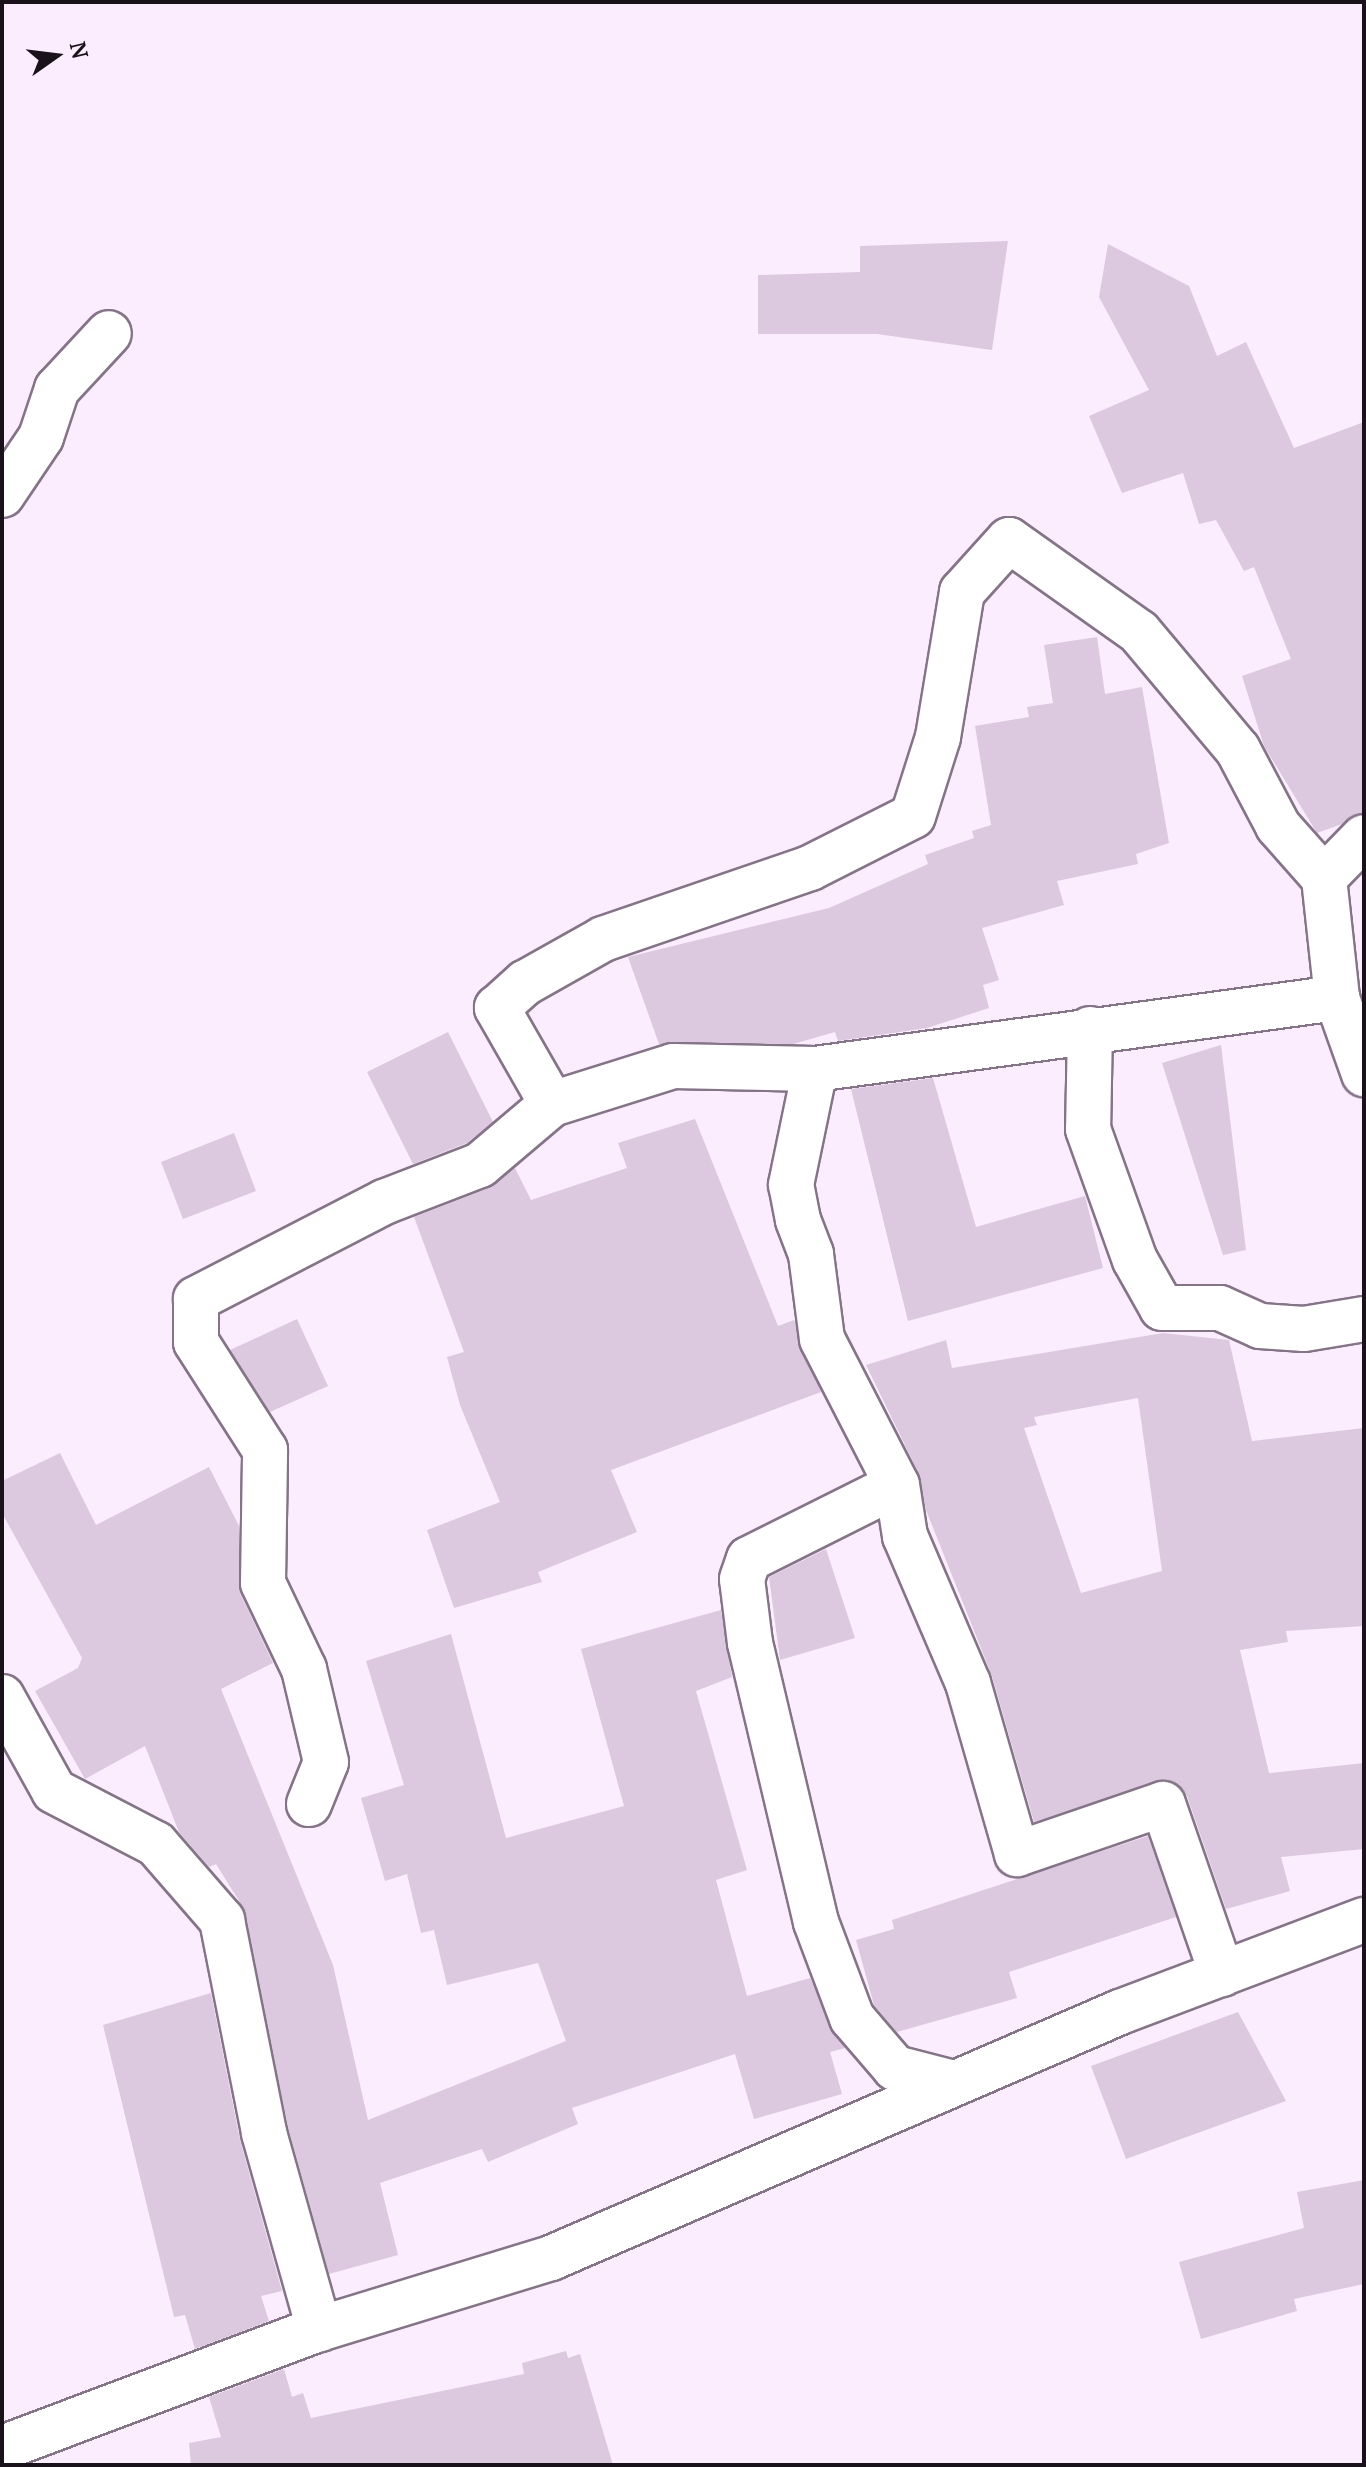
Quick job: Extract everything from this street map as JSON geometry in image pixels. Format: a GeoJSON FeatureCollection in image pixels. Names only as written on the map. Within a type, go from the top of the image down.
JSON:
{"type":"FeatureCollection","features":[{"type":"Feature","properties":{"kind":"street"},"geometry":{"type":"LineString","coordinates":[[2,495],[41,437],[57,389],[109,333]]}},
{"type":"Feature","properties":{"kind":"street"},"geometry":{"type":"LineString","coordinates":[[552,1104],[497,1008],[525,983],[603,939],[810,868],[913,816],[938,737],[962,592],[1009,540],[1139,632],[1238,750],[1278,826],[1324,878],[1337,998],[1364,1074]]}},
{"type":"Feature","properties":{"kind":"street"},"geometry":{"type":"LineString","coordinates":[[1324,878],[1364,837]]}},
{"type":"Feature","properties":{"kind":"street"},"geometry":{"type":"LineString","coordinates":[[309,1804],[326,1762],[304,1669],[263,1583],[265,1450],[196,1342],[196,1299],[384,1202],[480,1165],[552,1104],[673,1066],[815,1069],[1090,1029],[1337,998]]}},
{"type":"Feature","properties":{"kind":"street"},"geometry":{"type":"LineString","coordinates":[[1090,1029],[1088,1129],[1135,1260],[1162,1308],[1220,1308],[1260,1326],[1304,1329],[1364,1319]]}},
{"type":"Feature","properties":{"kind":"street"},"geometry":{"type":"LineString","coordinates":[[815,1069],[791,1185],[798,1220],[811,1254],[822,1339],[897,1485],[905,1536],[968,1683],[1017,1854],[1163,1804],[1222,1974]]}},
{"type":"Feature","properties":{"kind":"street"},"geometry":{"type":"LineString","coordinates":[[897,1485],[749,1559],[742,1579],[816,1922],[852,2018],[895,2068],[950,2082]]}},
{"type":"Feature","properties":{"kind":"street"},"geometry":{"type":"LineString","coordinates":[[2,1697],[54,1791],[156,1844],[222,1920],[264,2133],[319,2329]]}},
{"type":"Feature","properties":{"kind":"street"},"geometry":{"type":"LineString","coordinates":[[2,2448],[319,2329],[551,2258],[950,2082],[1364,1920]]}},
{"type":"Feature","properties":{"kind":"building"},"geometry":{"type":"Polygon","coordinates":[[[1008,241],[992,350],[877,334],[758,334],[758,275],[860,272],[860,246],[1008,241]]]}},
{"type":"Feature","properties":{"kind":"building"},"geometry":{"type":"Polygon","coordinates":[[[1108,244],[1189,286],[1217,356],[1246,342],[1294,448],[1364,422],[1364,813],[1342,824],[1317,833],[1264,746],[1242,676],[1291,659],[1254,567],[1244,571],[1216,520],[1199,524],[1183,473],[1122,493],[1089,416],[1149,390],[1099,297],[1108,244]]]}},
{"type":"Feature","properties":{"kind":"building"},"geometry":{"type":"Polygon","coordinates":[[[1097,637],[1105,694],[1142,687],[1169,843],[1136,854],[1138,864],[1057,881],[1064,905],[982,928],[999,980],[983,985],[989,1008],[927,1028],[838,1041],[835,1032],[793,1044],[659,1044],[628,957],[829,908],[928,864],[925,855],[974,838],[972,831],[991,825],[975,726],[1029,717],[1027,707],[1053,703],[1044,645],[1097,637]]]}},
{"type":"Feature","properties":{"kind":"building"},"geometry":{"type":"Polygon","coordinates":[[[448,1032],[493,1122],[467,1143],[413,1164],[367,1072],[448,1032]]]}},
{"type":"Feature","properties":{"kind":"building"},"geometry":{"type":"Polygon","coordinates":[[[1221,1045],[1246,1250],[1223,1255],[1162,1063],[1221,1045]]]}},
{"type":"Feature","properties":{"kind":"building"},"geometry":{"type":"Polygon","coordinates":[[[933,1078],[976,1227],[1085,1196],[1103,1268],[908,1321],[851,1089],[933,1078]]]}},
{"type":"Feature","properties":{"kind":"building"},"geometry":{"type":"Polygon","coordinates":[[[695,1119],[778,1326],[794,1320],[821,1392],[611,1470],[637,1532],[538,1572],[542,1582],[454,1608],[427,1530],[500,1502],[460,1405],[447,1357],[464,1352],[414,1217],[489,1188],[515,1168],[531,1200],[627,1168],[618,1143],[695,1119]]]}},
{"type":"Feature","properties":{"kind":"building"},"geometry":{"type":"Polygon","coordinates":[[[234,1133],[256,1191],[183,1219],[161,1162],[234,1133]]]}},
{"type":"Feature","properties":{"kind":"building"},"geometry":{"type":"Polygon","coordinates":[[[297,1319],[328,1386],[270,1412],[230,1350],[297,1319]]]}},
{"type":"Feature","properties":{"kind":"building"},"geometry":{"type":"Polygon","coordinates":[[[1163,1333],[1229,1340],[1252,1441],[1364,1428],[1364,1626],[1286,1631],[1288,1642],[1240,1650],[1269,1773],[1364,1763],[1364,1849],[1281,1857],[1290,1891],[1226,1909],[1187,1796],[1169,1780],[1034,1822],[992,1676],[926,1510],[919,1474],[866,1365],[946,1340],[952,1368],[1163,1333]],[[1138,1398],[1034,1417],[1037,1425],[1024,1428],[1081,1593],[1162,1571],[1138,1398]]]}},
{"type":"Feature","properties":{"kind":"building"},"geometry":{"type":"Polygon","coordinates":[[[60,1453],[96,1525],[209,1467],[239,1526],[240,1593],[273,1663],[221,1689],[333,1965],[368,2120],[566,2041],[538,1963],[447,1985],[434,1930],[421,1933],[407,1874],[385,1881],[361,1798],[404,1785],[366,1661],[451,1634],[506,1838],[624,1806],[581,1649],[721,1610],[732,1677],[696,1691],[747,1870],[716,1880],[747,1996],[810,1978],[845,2048],[830,2052],[842,2094],[754,2119],[735,2054],[572,2108],[578,2124],[488,2162],[482,2149],[380,2183],[398,2255],[329,2274],[288,2127],[241,1904],[216,1864],[209,1867],[179,1832],[145,1746],[85,1779],[35,1691],[78,1668],[82,1658],[2,1513],[2,1481],[60,1453]]]}},
{"type":"Feature","properties":{"kind":"building"},"geometry":{"type":"Polygon","coordinates":[[[826,1549],[855,1638],[780,1660],[769,1577],[826,1549]]]}},
{"type":"Feature","properties":{"kind":"building"},"geometry":{"type":"Polygon","coordinates":[[[1148,1836],[1176,1917],[1009,1972],[1017,1998],[897,2032],[874,2005],[856,1940],[894,1929],[892,1920],[1148,1836]]]}},
{"type":"Feature","properties":{"kind":"building"},"geometry":{"type":"Polygon","coordinates":[[[211,1993],[240,2140],[282,2291],[261,2296],[269,2321],[195,2349],[185,2315],[174,2317],[103,2025],[211,1993]]]}},
{"type":"Feature","properties":{"kind":"building"},"geometry":{"type":"Polygon","coordinates":[[[1238,2012],[1286,2101],[1126,2159],[1091,2066],[1238,2012]]]}},
{"type":"Feature","properties":{"kind":"building"},"geometry":{"type":"Polygon","coordinates":[[[1364,2180],[1364,2284],[1294,2299],[1297,2311],[1201,2339],[1179,2262],[1304,2228],[1297,2192],[1364,2180]]]}},
{"type":"Feature","properties":{"kind":"building"},"geometry":{"type":"Polygon","coordinates":[[[566,2351],[568,2358],[580,2354],[613,2465],[191,2465],[189,2443],[221,2437],[209,2397],[284,2369],[292,2397],[303,2393],[311,2418],[524,2374],[522,2363],[566,2351]]]}}]}
